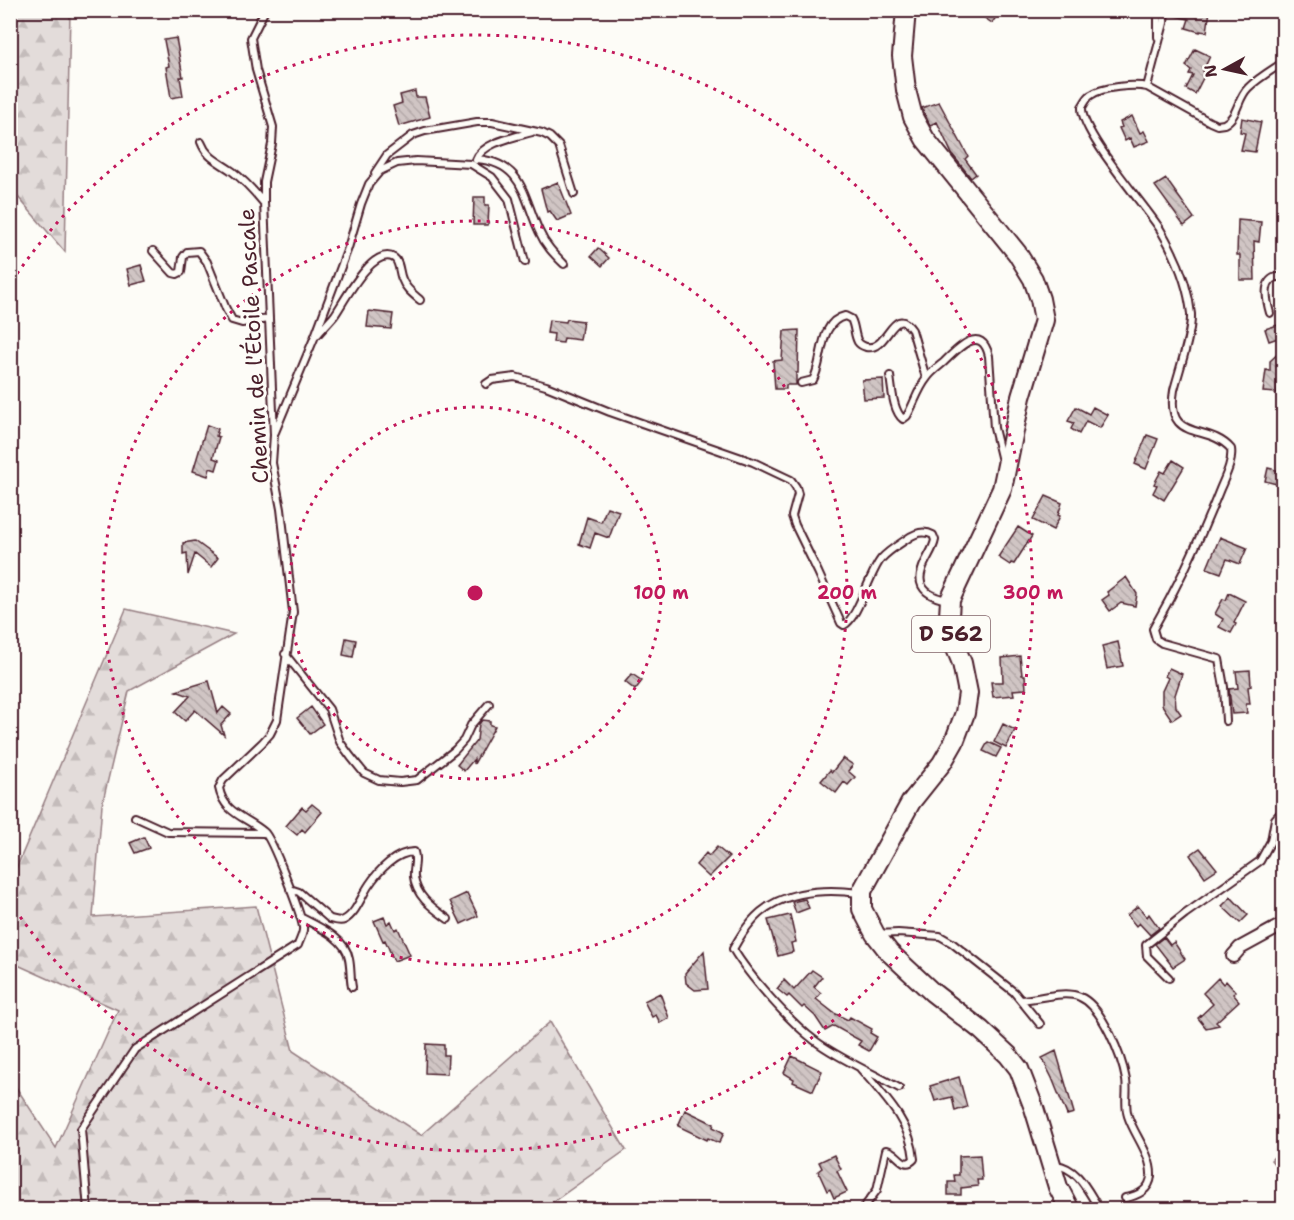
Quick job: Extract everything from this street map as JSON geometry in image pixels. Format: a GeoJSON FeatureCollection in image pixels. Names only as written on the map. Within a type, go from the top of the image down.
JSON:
{"type":"FeatureCollection","features":[{"type":"Feature","properties":{"kind":"main road","name":"D 562"},"geometry":{"type":"LineString","coordinates":[[862,894],[911,802],[942,763],[954,742],[965,713],[968,693],[962,663],[952,639],[949,616],[950,600],[1002,489],[1021,397],[1044,320],[1033,279],[1017,253],[926,139],[913,117],[902,56],[906,10]]}},
{"type":"Feature","properties":{"kind":"main road"},"geometry":{"type":"LineString","coordinates":[[862,894],[862,909],[875,934],[889,952],[932,993],[981,1030],[1008,1055],[1019,1069],[1028,1090],[1058,1187],[1070,1209]]}},
{"type":"Feature","properties":{"kind":"street"},"geometry":{"type":"LineString","coordinates":[[1233,956],[1240,948],[1284,924]]}},
{"type":"Feature","properties":{"kind":"lane","name":"Chemin de l'Étoile Pascale"},"geometry":{"type":"LineString","coordinates":[[265,10],[251,38],[256,70],[273,127],[264,182],[274,435],[272,463],[281,509],[293,612],[277,720],[270,734],[223,780],[219,788],[225,804],[236,814],[266,833]]}},
{"type":"Feature","properties":{"kind":"lane"},"geometry":{"type":"LineString","coordinates":[[1158,10],[1158,46]]}},
{"type":"Feature","properties":{"kind":"lane"},"geometry":{"type":"LineString","coordinates":[[1147,87],[1164,23],[1165,10]]}},
{"type":"Feature","properties":{"kind":"lane"},"geometry":{"type":"LineString","coordinates":[[1226,720],[1219,659],[1162,643],[1156,639],[1153,629],[1210,513],[1230,464],[1232,449],[1214,438],[1186,429],[1175,417],[1172,399],[1191,318],[1183,281],[1170,247],[1159,228],[1097,142],[1084,121],[1082,107],[1089,96],[1100,91],[1120,87],[1147,87],[1210,122],[1224,124],[1233,116],[1240,98],[1248,88],[1284,62]]}},
{"type":"Feature","properties":{"kind":"lane"},"geometry":{"type":"LineString","coordinates":[[274,435],[315,336],[369,184],[387,155],[413,135],[425,131],[477,122],[492,122],[550,137],[559,146],[574,195]]}},
{"type":"Feature","properties":{"kind":"lane"},"geometry":{"type":"LineString","coordinates":[[471,164],[478,155],[493,145],[533,131]]}},
{"type":"Feature","properties":{"kind":"lane"},"geometry":{"type":"LineString","coordinates":[[201,142],[210,158],[231,170],[264,202]]}},
{"type":"Feature","properties":{"kind":"lane"},"geometry":{"type":"LineString","coordinates":[[477,159],[501,164],[518,180],[544,241],[549,250],[564,264]]}},
{"type":"Feature","properties":{"kind":"lane"},"geometry":{"type":"LineString","coordinates":[[369,184],[380,171],[398,163],[416,161],[471,164],[492,177],[509,199],[525,262]]}},
{"type":"Feature","properties":{"kind":"lane"},"geometry":{"type":"LineString","coordinates":[[153,251],[173,273],[177,274],[181,272],[183,257],[187,252],[198,251],[207,262],[232,320],[242,323],[268,319]]}},
{"type":"Feature","properties":{"kind":"lane"},"geometry":{"type":"LineString","coordinates":[[315,336],[334,316],[369,265],[378,260],[390,256],[395,259],[402,282],[420,300]]}},
{"type":"Feature","properties":{"kind":"lane"},"geometry":{"type":"LineString","coordinates":[[1270,313],[1265,291],[1273,279],[1284,277]]}},
{"type":"Feature","properties":{"kind":"lane"},"geometry":{"type":"LineString","coordinates":[[801,383],[813,380],[825,336],[836,320],[845,316],[851,319],[859,343],[864,347],[879,345],[893,325],[898,322],[903,321],[908,324],[912,330],[926,378]]}},
{"type":"Feature","properties":{"kind":"lane"},"geometry":{"type":"LineString","coordinates":[[890,376],[897,410],[899,416],[903,418],[907,416],[926,378],[963,342],[975,340],[982,343],[987,348],[994,428],[1006,473]]}},
{"type":"Feature","properties":{"kind":"lane"},"geometry":{"type":"LineString","coordinates":[[486,384],[492,380],[515,377],[546,386],[610,412],[753,462],[791,480],[798,494],[792,516],[795,525],[840,623],[844,625],[851,620],[882,558],[910,537],[923,532],[933,535],[935,540],[921,571],[922,585],[931,596],[950,600]]}},
{"type":"Feature","properties":{"kind":"lane"},"geometry":{"type":"LineString","coordinates":[[285,654],[329,709],[340,742],[351,757],[364,773],[379,780],[400,782],[417,780],[455,750],[464,740],[471,725],[489,704]]}},
{"type":"Feature","properties":{"kind":"lane"},"geometry":{"type":"LineString","coordinates":[[1170,978],[1147,956],[1146,945],[1185,914],[1260,861],[1271,842],[1275,819],[1284,809]]}},
{"type":"Feature","properties":{"kind":"lane"},"geometry":{"type":"LineString","coordinates":[[88,1209],[81,1129],[135,1049],[298,945],[304,930],[290,889],[266,833],[168,832],[135,817]]}},
{"type":"Feature","properties":{"kind":"lane"},"geometry":{"type":"LineString","coordinates":[[290,889],[299,892],[330,919],[344,920],[352,913],[371,883],[387,865],[401,854],[414,852],[416,858],[414,875],[421,896],[448,919]]}},
{"type":"Feature","properties":{"kind":"lane"},"geometry":{"type":"LineString","coordinates":[[862,894],[839,890],[818,890],[784,899],[765,909],[752,920],[733,949],[742,964],[813,1039],[899,1088]]}},
{"type":"Feature","properties":{"kind":"lane"},"geometry":{"type":"LineString","coordinates":[[300,917],[339,941],[346,950],[350,959],[349,973],[352,987]]}},
{"type":"Feature","properties":{"kind":"lane"},"geometry":{"type":"LineString","coordinates":[[875,934],[940,936],[967,954],[1021,1000],[1040,1024]]}},
{"type":"Feature","properties":{"kind":"lane"},"geometry":{"type":"LineString","coordinates":[[1021,1000],[1070,994],[1083,998],[1096,1012],[1110,1034],[1126,1079],[1128,1116],[1149,1164],[1151,1175],[1149,1183],[1141,1193],[1125,1198]]}},
{"type":"Feature","properties":{"kind":"lane"},"geometry":{"type":"LineString","coordinates":[[858,1066],[891,1104],[906,1126],[913,1147],[914,1159],[907,1164],[889,1149],[886,1150],[877,1190],[862,1209]]}},
{"type":"Feature","properties":{"kind":"lane"},"geometry":{"type":"LineString","coordinates":[[1050,1165],[1060,1166],[1077,1175],[1100,1209]]}},
{"type":"Feature","properties":{"kind":"green space"},"geometry":{"type":"Polygon","coordinates":[[[10,11],[70,11],[65,252],[18,197],[11,183],[10,11]]]}},
{"type":"Feature","properties":{"kind":"green space"},"geometry":{"type":"Polygon","coordinates":[[[126,609],[234,634],[129,691],[102,805],[93,917],[256,906],[293,1051],[421,1135],[550,1022],[626,1150],[543,1209],[11,1209],[10,1078],[56,1148],[118,1010],[11,962],[10,883],[126,609]]]}},
{"type":"Feature","properties":{"kind":"shaded area"},"geometry":{"type":"Polygon","coordinates":[[[1282,1137],[1283,1168],[1279,1170],[1271,1160],[1275,1156],[1276,1144],[1282,1142],[1282,1137]]]}},
{"type":"Feature","properties":{"kind":"building"},"geometry":{"type":"Polygon","coordinates":[[[986,10],[1001,10],[992,23],[982,16],[986,10]]]}},
{"type":"Feature","properties":{"kind":"building"},"geometry":{"type":"Polygon","coordinates":[[[1170,10],[1210,10],[1207,32],[1186,28],[1189,19],[1170,15],[1170,10]]]}},
{"type":"Feature","properties":{"kind":"building"},"geometry":{"type":"Polygon","coordinates":[[[176,38],[183,77],[180,77],[183,96],[171,98],[166,67],[169,66],[164,40],[176,38]]]}},
{"type":"Feature","properties":{"kind":"building"},"geometry":{"type":"Polygon","coordinates":[[[1195,49],[1210,56],[1203,71],[1206,72],[1195,94],[1186,89],[1193,75],[1189,74],[1191,70],[1186,66],[1195,49]]]}},
{"type":"Feature","properties":{"kind":"building"},"geometry":{"type":"Polygon","coordinates":[[[415,91],[416,97],[425,97],[430,117],[399,126],[393,106],[402,103],[400,95],[415,91]]]}},
{"type":"Feature","properties":{"kind":"building"},"geometry":{"type":"Polygon","coordinates":[[[939,102],[968,156],[965,159],[976,174],[971,178],[952,154],[937,122],[930,125],[924,113],[922,108],[939,102]]]}},
{"type":"Feature","properties":{"kind":"building"},"geometry":{"type":"Polygon","coordinates":[[[1132,116],[1140,133],[1144,131],[1149,141],[1134,147],[1130,138],[1125,141],[1119,128],[1122,127],[1120,122],[1132,116]]]}},
{"type":"Feature","properties":{"kind":"building"},"geometry":{"type":"Polygon","coordinates":[[[1242,118],[1261,122],[1255,152],[1241,150],[1245,133],[1240,132],[1242,118]]]}},
{"type":"Feature","properties":{"kind":"building"},"geometry":{"type":"Polygon","coordinates":[[[1166,179],[1194,218],[1184,226],[1155,186],[1166,179]]]}},
{"type":"Feature","properties":{"kind":"building"},"geometry":{"type":"Polygon","coordinates":[[[558,182],[571,215],[557,221],[550,211],[547,212],[541,189],[558,182]]]}},
{"type":"Feature","properties":{"kind":"building"},"geometry":{"type":"Polygon","coordinates":[[[474,197],[485,197],[485,205],[489,205],[488,225],[473,225],[474,197]]]}},
{"type":"Feature","properties":{"kind":"building"},"geometry":{"type":"Polygon","coordinates":[[[1238,220],[1261,222],[1259,242],[1254,241],[1255,280],[1240,280],[1240,255],[1237,255],[1238,220]]]}},
{"type":"Feature","properties":{"kind":"building"},"geometry":{"type":"Polygon","coordinates":[[[598,248],[609,258],[602,266],[591,256],[598,248]]]}},
{"type":"Feature","properties":{"kind":"building"},"geometry":{"type":"Polygon","coordinates":[[[141,265],[146,281],[131,285],[127,269],[141,265]]]}},
{"type":"Feature","properties":{"kind":"building"},"geometry":{"type":"Polygon","coordinates":[[[369,311],[393,314],[391,329],[367,327],[369,311]]]}},
{"type":"Feature","properties":{"kind":"building"},"geometry":{"type":"Polygon","coordinates":[[[567,319],[583,321],[580,340],[564,338],[563,343],[553,342],[554,334],[547,333],[549,320],[566,322],[567,319]]]}},
{"type":"Feature","properties":{"kind":"building"},"geometry":{"type":"Polygon","coordinates":[[[1284,323],[1284,336],[1269,341],[1265,329],[1284,323]]]}},
{"type":"Feature","properties":{"kind":"building"},"geometry":{"type":"Polygon","coordinates":[[[799,330],[796,385],[786,385],[786,389],[775,389],[773,361],[782,360],[784,331],[799,330]]]}},
{"type":"Feature","properties":{"kind":"building"},"geometry":{"type":"Polygon","coordinates":[[[1284,348],[1284,368],[1279,373],[1277,393],[1263,392],[1266,370],[1270,371],[1270,361],[1284,348]]]}},
{"type":"Feature","properties":{"kind":"building"},"geometry":{"type":"Polygon","coordinates":[[[883,379],[884,398],[864,399],[862,380],[883,379]]]}},
{"type":"Feature","properties":{"kind":"building"},"geometry":{"type":"Polygon","coordinates":[[[1076,407],[1089,414],[1093,407],[1108,415],[1100,428],[1086,421],[1079,434],[1071,429],[1074,423],[1068,421],[1076,407]]]}},
{"type":"Feature","properties":{"kind":"building"},"geometry":{"type":"Polygon","coordinates":[[[207,425],[218,429],[216,436],[219,437],[213,458],[219,460],[216,470],[210,468],[208,476],[193,471],[207,425]]]}},
{"type":"Feature","properties":{"kind":"building"},"geometry":{"type":"Polygon","coordinates":[[[1147,435],[1158,439],[1146,469],[1135,464],[1147,435]]]}},
{"type":"Feature","properties":{"kind":"building"},"geometry":{"type":"Polygon","coordinates":[[[1173,460],[1184,467],[1164,500],[1153,493],[1157,485],[1154,484],[1161,471],[1165,473],[1173,460]]]}},
{"type":"Feature","properties":{"kind":"building"},"geometry":{"type":"Polygon","coordinates":[[[1268,468],[1284,472],[1284,486],[1265,481],[1268,468]]]}},
{"type":"Feature","properties":{"kind":"building"},"geometry":{"type":"Polygon","coordinates":[[[1046,496],[1062,503],[1058,515],[1060,516],[1053,530],[1033,520],[1046,496]]]}},
{"type":"Feature","properties":{"kind":"building"},"geometry":{"type":"Polygon","coordinates":[[[607,507],[619,511],[609,538],[595,533],[590,548],[579,544],[587,517],[601,522],[607,507]]]}},
{"type":"Feature","properties":{"kind":"building"},"geometry":{"type":"Polygon","coordinates":[[[1018,527],[1032,536],[1014,564],[1010,565],[998,557],[1018,527]]]}},
{"type":"Feature","properties":{"kind":"building"},"geometry":{"type":"Polygon","coordinates":[[[1220,537],[1247,548],[1240,564],[1227,559],[1221,573],[1207,568],[1220,537]]]}},
{"type":"Feature","properties":{"kind":"building"},"geometry":{"type":"Polygon","coordinates":[[[195,541],[218,558],[211,567],[195,554],[188,575],[187,553],[183,554],[183,543],[195,541]]]}},
{"type":"Feature","properties":{"kind":"building"},"geometry":{"type":"Polygon","coordinates":[[[1126,577],[1137,594],[1135,606],[1121,603],[1110,611],[1102,600],[1109,595],[1107,592],[1126,577]]]}},
{"type":"Feature","properties":{"kind":"building"},"geometry":{"type":"Polygon","coordinates":[[[1229,593],[1245,601],[1231,633],[1219,627],[1223,619],[1215,614],[1229,593]]]}},
{"type":"Feature","properties":{"kind":"building"},"geometry":{"type":"Polygon","coordinates":[[[346,638],[356,640],[353,657],[343,655],[346,638]]]}},
{"type":"Feature","properties":{"kind":"building"},"geometry":{"type":"Polygon","coordinates":[[[1118,642],[1123,666],[1107,669],[1102,646],[1118,642]]]}},
{"type":"Feature","properties":{"kind":"building"},"geometry":{"type":"Polygon","coordinates":[[[1020,656],[1026,689],[1013,690],[1014,695],[993,697],[991,682],[1003,682],[1002,658],[1020,656]]]}},
{"type":"Feature","properties":{"kind":"building"},"geometry":{"type":"Polygon","coordinates":[[[1169,668],[1182,674],[1175,695],[1176,707],[1181,714],[1172,720],[1162,705],[1162,691],[1168,678],[1165,676],[1169,668]]]}},
{"type":"Feature","properties":{"kind":"building"},"geometry":{"type":"Polygon","coordinates":[[[1250,670],[1251,686],[1248,687],[1250,704],[1246,704],[1247,713],[1232,714],[1229,689],[1238,688],[1236,671],[1250,670]]]}},
{"type":"Feature","properties":{"kind":"building"},"geometry":{"type":"Polygon","coordinates":[[[632,674],[642,681],[635,690],[625,682],[632,674]]]}},
{"type":"Feature","properties":{"kind":"building"},"geometry":{"type":"Polygon","coordinates":[[[209,681],[218,713],[223,707],[231,714],[221,725],[224,735],[195,710],[185,721],[175,712],[190,696],[176,691],[209,681]]]}},
{"type":"Feature","properties":{"kind":"building"},"geometry":{"type":"Polygon","coordinates":[[[311,707],[323,724],[310,734],[297,718],[311,707]]]}},
{"type":"Feature","properties":{"kind":"building"},"geometry":{"type":"Polygon","coordinates":[[[482,720],[490,721],[490,725],[495,726],[474,764],[474,759],[464,771],[457,765],[477,740],[479,724],[482,720]]]}},
{"type":"Feature","properties":{"kind":"building"},"geometry":{"type":"Polygon","coordinates":[[[1003,724],[1015,730],[1006,748],[994,742],[1003,724]]]}},
{"type":"Feature","properties":{"kind":"building"},"geometry":{"type":"Polygon","coordinates":[[[988,742],[1001,748],[996,757],[983,751],[988,742]]]}},
{"type":"Feature","properties":{"kind":"building"},"geometry":{"type":"Polygon","coordinates":[[[843,758],[853,765],[848,771],[855,777],[848,785],[844,782],[836,793],[821,781],[843,758]]]}},
{"type":"Feature","properties":{"kind":"building"},"geometry":{"type":"Polygon","coordinates":[[[312,804],[322,812],[305,832],[302,829],[297,835],[286,826],[302,807],[306,810],[312,804]]]}},
{"type":"Feature","properties":{"kind":"building"},"geometry":{"type":"Polygon","coordinates":[[[144,837],[149,848],[135,853],[130,843],[144,837]]]}},
{"type":"Feature","properties":{"kind":"building"},"geometry":{"type":"Polygon","coordinates":[[[717,847],[729,857],[709,877],[696,865],[706,853],[709,856],[717,847]]]}},
{"type":"Feature","properties":{"kind":"building"},"geometry":{"type":"Polygon","coordinates":[[[1200,848],[1217,869],[1205,877],[1190,855],[1200,848]]]}},
{"type":"Feature","properties":{"kind":"building"},"geometry":{"type":"Polygon","coordinates":[[[467,893],[478,916],[461,924],[450,901],[467,893]]]}},
{"type":"Feature","properties":{"kind":"building"},"geometry":{"type":"Polygon","coordinates":[[[1231,897],[1248,915],[1240,923],[1222,906],[1231,897]]]}},
{"type":"Feature","properties":{"kind":"building"},"geometry":{"type":"Polygon","coordinates":[[[805,899],[809,908],[796,913],[792,902],[805,899]]]}},
{"type":"Feature","properties":{"kind":"building"},"geometry":{"type":"Polygon","coordinates":[[[1138,906],[1147,917],[1149,914],[1159,928],[1150,935],[1139,923],[1136,926],[1127,915],[1138,906]]]}},
{"type":"Feature","properties":{"kind":"building"},"geometry":{"type":"Polygon","coordinates":[[[790,915],[796,942],[791,943],[793,952],[778,956],[768,920],[790,915]]]}},
{"type":"Feature","properties":{"kind":"building"},"geometry":{"type":"Polygon","coordinates":[[[384,917],[387,924],[391,921],[395,930],[398,928],[410,955],[394,961],[374,921],[384,917]]]}},
{"type":"Feature","properties":{"kind":"building"},"geometry":{"type":"Polygon","coordinates":[[[1164,937],[1170,945],[1174,942],[1185,959],[1173,967],[1155,944],[1164,937]]]}},
{"type":"Feature","properties":{"kind":"building"},"geometry":{"type":"Polygon","coordinates":[[[704,951],[708,989],[695,990],[686,983],[685,973],[704,951]]]}},
{"type":"Feature","properties":{"kind":"building"},"geometry":{"type":"Polygon","coordinates":[[[812,970],[822,977],[814,987],[821,993],[816,999],[834,1013],[848,1020],[850,1017],[872,1029],[870,1033],[877,1037],[869,1051],[858,1045],[861,1041],[834,1026],[825,1031],[815,1016],[804,1006],[802,1008],[789,995],[787,997],[777,989],[784,980],[794,990],[812,970]]]}},
{"type":"Feature","properties":{"kind":"building"},"geometry":{"type":"Polygon","coordinates":[[[1218,978],[1223,984],[1226,981],[1236,992],[1233,994],[1239,1001],[1216,1022],[1219,1025],[1206,1028],[1198,1018],[1213,1004],[1203,993],[1218,978]]]}},
{"type":"Feature","properties":{"kind":"building"},"geometry":{"type":"Polygon","coordinates":[[[660,993],[669,1018],[660,1023],[656,1015],[652,1017],[644,1001],[660,993]]]}},
{"type":"Feature","properties":{"kind":"building"},"geometry":{"type":"Polygon","coordinates":[[[426,1044],[444,1045],[444,1055],[448,1055],[447,1074],[425,1073],[426,1044]]]}},
{"type":"Feature","properties":{"kind":"building"},"geometry":{"type":"Polygon","coordinates":[[[1056,1051],[1074,1113],[1067,1115],[1042,1058],[1056,1051]]]}},
{"type":"Feature","properties":{"kind":"building"},"geometry":{"type":"Polygon","coordinates":[[[792,1056],[822,1071],[813,1091],[793,1082],[794,1079],[784,1073],[792,1056]]]}},
{"type":"Feature","properties":{"kind":"building"},"geometry":{"type":"Polygon","coordinates":[[[959,1077],[967,1107],[955,1111],[952,1097],[935,1101],[930,1086],[959,1077]]]}},
{"type":"Feature","properties":{"kind":"building"},"geometry":{"type":"Polygon","coordinates":[[[685,1110],[714,1124],[713,1127],[724,1133],[719,1143],[708,1138],[707,1140],[678,1126],[685,1110]]]}},
{"type":"Feature","properties":{"kind":"building"},"geometry":{"type":"Polygon","coordinates":[[[834,1155],[841,1169],[837,1171],[847,1192],[834,1198],[830,1189],[827,1191],[818,1171],[822,1168],[819,1162],[834,1155]]]}},
{"type":"Feature","properties":{"kind":"building"},"geometry":{"type":"Polygon","coordinates":[[[980,1155],[982,1180],[977,1180],[978,1186],[961,1188],[961,1195],[948,1195],[948,1182],[955,1182],[954,1175],[959,1175],[959,1156],[980,1155]]]}}]}
